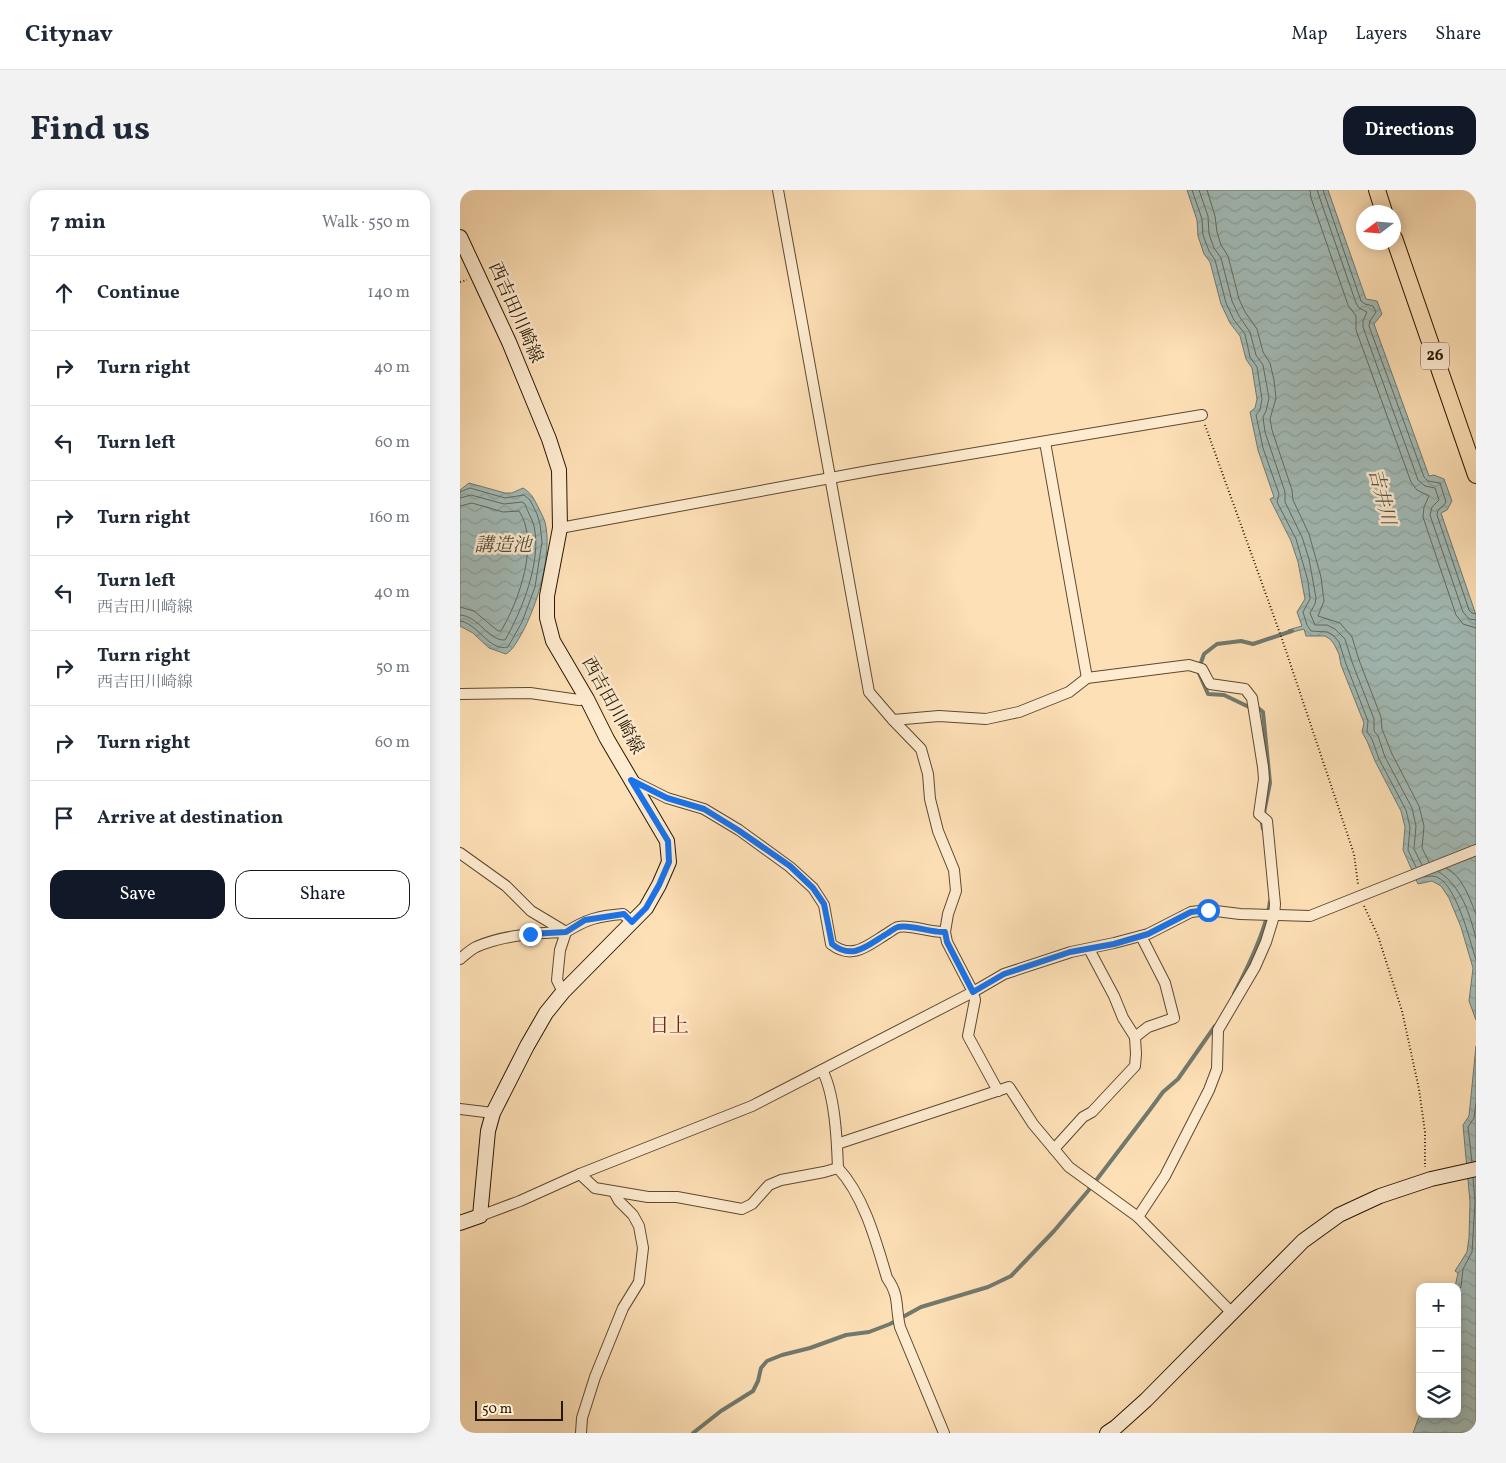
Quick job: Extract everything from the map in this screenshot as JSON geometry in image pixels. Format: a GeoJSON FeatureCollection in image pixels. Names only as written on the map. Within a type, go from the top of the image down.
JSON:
{"type":"FeatureCollection","features":[{"type":"Feature","properties":{"kind":"main road"},"geometry":{"type":"LineString","coordinates":[[1377,190],[1382,205]]}},
{"type":"Feature","properties":{"kind":"main road","name":"西吉田川崎線"},"geometry":{"type":"LineString","coordinates":[[460,237],[509,342],[549,439],[559,470],[560,528],[547,596],[548,618],[554,641],[607,739],[668,841],[669,862],[646,908],[562,992],[546,1013],[527,1046],[493,1112],[488,1131],[480,1216]]}},
{"type":"Feature","properties":{"kind":"main road","name":"26"},"geometry":{"type":"LineString","coordinates":[[1398,250],[1476,474]]}},
{"type":"Feature","properties":{"kind":"main road"},"geometry":{"type":"LineString","coordinates":[[1107,1433],[1146,1400],[1302,1242],[1339,1215],[1380,1196],[1428,1180],[1476,1170]]}},
{"type":"Feature","properties":{"kind":"main road"},"geometry":{"type":"LineString","coordinates":[[460,1224],[480,1216]]}},
{"type":"Feature","properties":{"kind":"street"},"geometry":{"type":"LineString","coordinates":[[778,190],[868,692],[921,750],[928,774],[930,799],[938,831],[954,870],[956,891],[948,914],[945,932],[947,942],[973,992],[975,1000],[968,1036],[998,1091]]}},
{"type":"Feature","properties":{"kind":"street"},"geometry":{"type":"LineString","coordinates":[[560,528],[1202,415]]}},
{"type":"Feature","properties":{"kind":"street"},"geometry":{"type":"LineString","coordinates":[[1045,442],[1087,678]]}},
{"type":"Feature","properties":{"kind":"street"},"geometry":{"type":"LineString","coordinates":[[893,720],[939,716],[986,719],[1011,714],[1069,692],[1087,678],[1190,665],[1202,669],[1210,684],[1246,689],[1252,698],[1264,779],[1258,814],[1267,821],[1274,916],[1266,942],[1255,967],[1218,1030],[1217,1069],[1206,1098],[1165,1176],[1138,1217]]}},
{"type":"Feature","properties":{"kind":"street"},"geometry":{"type":"LineString","coordinates":[[460,694],[530,693],[579,700],[587,699]]}},
{"type":"Feature","properties":{"kind":"street"},"geometry":{"type":"LineString","coordinates":[[631,780],[667,798],[704,809],[790,866],[813,888],[824,904],[832,944],[840,951],[851,953],[865,947],[898,927],[910,927],[935,933],[945,932]]}},
{"type":"Feature","properties":{"kind":"street"},"geometry":{"type":"LineString","coordinates":[[480,1216],[752,1106],[973,992],[1004,974],[1070,952],[1148,934],[1191,912],[1208,910],[1274,916],[1310,916],[1476,850]]}},
{"type":"Feature","properties":{"kind":"street"},"geometry":{"type":"LineString","coordinates":[[460,853],[506,886],[531,911],[566,932]]}},
{"type":"Feature","properties":{"kind":"street"},"geometry":{"type":"LineString","coordinates":[[460,959],[474,947],[530,934],[566,932],[585,920],[608,915],[624,914],[632,922]]}},
{"type":"Feature","properties":{"kind":"street"},"geometry":{"type":"LineString","coordinates":[[562,992],[557,980],[560,950],[566,932]]}},
{"type":"Feature","properties":{"kind":"street"},"geometry":{"type":"LineString","coordinates":[[1135,1037],[1148,1027],[1174,1018],[1165,983],[1141,936]]}},
{"type":"Feature","properties":{"kind":"street"},"geometry":{"type":"LineString","coordinates":[[1054,1149],[1083,1117],[1092,1112],[1135,1066],[1135,1037],[1123,1018],[1114,996],[1089,949]]}},
{"type":"Feature","properties":{"kind":"street"},"geometry":{"type":"LineString","coordinates":[[822,1070],[827,1079],[837,1144],[838,1168],[848,1179],[859,1197],[887,1278],[894,1287],[900,1327],[944,1433]]}},
{"type":"Feature","properties":{"kind":"street"},"geometry":{"type":"LineString","coordinates":[[837,1144],[1008,1087],[1033,1124],[1069,1167],[1138,1217],[1232,1314]]}},
{"type":"Feature","properties":{"kind":"street"},"geometry":{"type":"LineString","coordinates":[[460,1109],[493,1112]]}},
{"type":"Feature","properties":{"kind":"street"},"geometry":{"type":"LineString","coordinates":[[580,1174],[595,1188],[648,1197],[677,1197],[742,1209],[752,1204],[769,1185],[781,1180],[838,1168]]}},
{"type":"Feature","properties":{"kind":"street"},"geometry":{"type":"LineString","coordinates":[[581,1433],[582,1418],[595,1377],[624,1308],[639,1282],[643,1248],[639,1226],[614,1192]]}},
{"type":"Feature","properties":{"kind":"path"},"geometry":{"type":"LineString","coordinates":[[1202,415],[1282,639],[1354,854],[1364,895],[1402,1010],[1419,1089],[1424,1123],[1428,1180]]}},
{"type":"Feature","properties":{"kind":"water","name":"吉井川"},"geometry":{"type":"Polygon","coordinates":[[[1187,190],[1328,190],[1366,299],[1377,301],[1382,314],[1374,324],[1429,476],[1434,475],[1444,479],[1452,501],[1447,510],[1441,513],[1476,615],[1476,1020],[1469,1001],[1473,968],[1461,927],[1449,898],[1441,886],[1432,881],[1418,884],[1403,850],[1405,827],[1401,811],[1362,732],[1364,723],[1341,665],[1339,654],[1334,644],[1325,636],[1306,636],[1304,629],[1289,633],[1288,630],[1302,626],[1297,612],[1305,599],[1298,562],[1291,541],[1270,499],[1274,497],[1258,450],[1250,412],[1255,408],[1257,399],[1252,368],[1246,359],[1240,336],[1230,323],[1221,304],[1210,262],[1204,254],[1198,236],[1197,220],[1187,190]]]}},
{"type":"Feature","properties":{"kind":"water","name":"講造池"},"geometry":{"type":"Polygon","coordinates":[[[469,483],[505,493],[512,493],[523,488],[533,497],[545,522],[547,549],[538,594],[528,622],[513,647],[506,654],[489,648],[473,633],[460,626],[460,490],[469,483]]]}},
{"type":"Feature","properties":{"kind":"water"},"geometry":{"type":"Polygon","coordinates":[[[1476,1046],[1476,1433],[1413,1433],[1419,1418],[1461,1418],[1461,1283],[1456,1283],[1458,1273],[1455,1271],[1467,1252],[1469,1238],[1470,1202],[1463,1125],[1469,1116],[1476,1046]]]}},
{"type":"Feature","properties":{"kind":"waterway"},"geometry":{"type":"LineString","coordinates":[[1263,829],[1262,823],[1270,783],[1263,712],[1257,707],[1249,707],[1224,695],[1208,694],[1198,671],[1204,654],[1217,644],[1241,641],[1253,644],[1292,631]]}},
{"type":"Feature","properties":{"kind":"waterway"},"geometry":{"type":"LineString","coordinates":[[1234,994],[1261,936],[1270,901]]}},
{"type":"Feature","properties":{"kind":"waterway"},"geometry":{"type":"LineString","coordinates":[[693,1433],[721,1411],[753,1391],[761,1368],[767,1361],[846,1335],[869,1332],[890,1324],[921,1307],[988,1287],[1011,1276],[1054,1231],[1088,1191],[1163,1092],[1178,1079],[1215,1026]]}},
{"type":"Feature","properties":{"kind":"district","name":"日上"},"geometry":{"type":"Point","coordinates":[669,1027]}},
{"type":"Feature","properties":{"kind":"route"},"geometry":{"type":"LineString","coordinates":[[530,934],[566,932],[585,920],[608,915],[624,914],[632,922],[646,908],[669,862],[668,841],[631,780],[667,798],[704,809],[790,866],[813,888],[824,904],[832,944],[840,951],[851,953],[865,947],[898,927],[910,927],[935,933],[945,932],[947,942],[973,992],[1004,974],[1070,952],[1114,944],[1148,934],[1191,912],[1208,910]]}}]}
